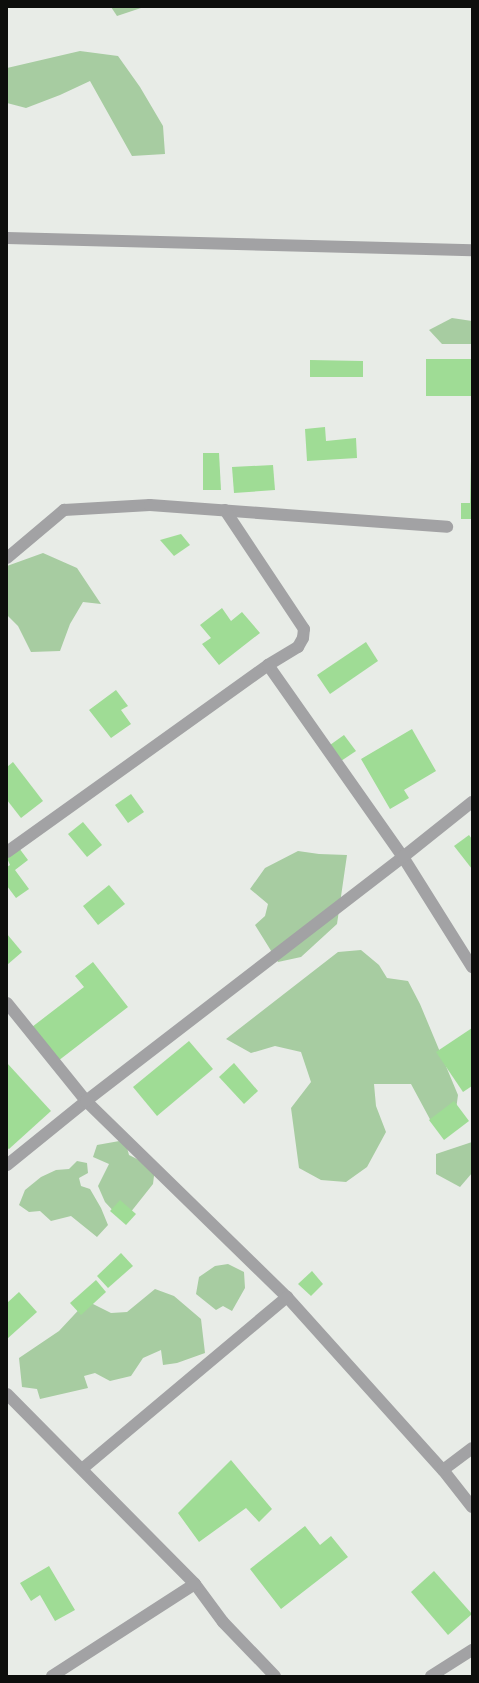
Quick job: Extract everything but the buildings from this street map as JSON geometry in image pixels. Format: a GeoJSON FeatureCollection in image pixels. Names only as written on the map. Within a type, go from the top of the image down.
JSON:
{"type":"FeatureCollection","features":[{"type":"Feature","properties":{"kind":"street"},"geometry":{"type":"LineString","coordinates":[[7,238],[472,250]]}},
{"type":"Feature","properties":{"kind":"street"},"geometry":{"type":"LineString","coordinates":[[7,558],[64,510],[150,505],[447,527]]}},
{"type":"Feature","properties":{"kind":"street"},"geometry":{"type":"LineString","coordinates":[[7,852],[268,665],[298,647],[303,638],[304,629],[225,510]]}},
{"type":"Feature","properties":{"kind":"street"},"geometry":{"type":"LineString","coordinates":[[268,665],[403,857],[472,967]]}},
{"type":"Feature","properties":{"kind":"street"},"geometry":{"type":"LineString","coordinates":[[7,1165],[86,1101],[403,857],[472,802]]}},
{"type":"Feature","properties":{"kind":"street"},"geometry":{"type":"LineString","coordinates":[[7,1003],[86,1101],[287,1297],[443,1470],[472,1507]]}},
{"type":"Feature","properties":{"kind":"street"},"geometry":{"type":"LineString","coordinates":[[82,1469],[287,1297]]}},
{"type":"Feature","properties":{"kind":"street"},"geometry":{"type":"LineString","coordinates":[[7,1394],[195,1584],[223,1622],[275,1676]]}},
{"type":"Feature","properties":{"kind":"street"},"geometry":{"type":"LineString","coordinates":[[443,1470],[472,1448]]}},
{"type":"Feature","properties":{"kind":"street"},"geometry":{"type":"LineString","coordinates":[[52,1676],[195,1584]]}},
{"type":"Feature","properties":{"kind":"street"},"geometry":{"type":"LineString","coordinates":[[431,1676],[472,1650]]}},
{"type":"Feature","properties":{"kind":"green space"},"geometry":{"type":"Polygon","coordinates":[[[111,7],[144,7],[117,16],[111,7]]]}},
{"type":"Feature","properties":{"kind":"green space"},"geometry":{"type":"Polygon","coordinates":[[[80,51],[118,56],[140,87],[163,126],[165,154],[132,156],[90,81],[60,95],[26,108],[7,103],[7,68],[80,51]]]}},
{"type":"Feature","properties":{"kind":"green space"},"geometry":{"type":"Polygon","coordinates":[[[452,318],[472,321],[472,344],[442,344],[429,330],[452,318]]]}},
{"type":"Feature","properties":{"kind":"green space"},"geometry":{"type":"Polygon","coordinates":[[[43,553],[77,568],[101,604],[83,602],[70,624],[60,651],[31,652],[18,626],[7,615],[7,566],[43,553]]]}},
{"type":"Feature","properties":{"kind":"green space"},"geometry":{"type":"Polygon","coordinates":[[[298,851],[319,854],[347,855],[337,924],[301,957],[278,962],[255,925],[265,916],[268,904],[250,889],[265,868],[298,851]]]}},
{"type":"Feature","properties":{"kind":"green space"},"geometry":{"type":"Polygon","coordinates":[[[361,950],[379,965],[387,978],[408,981],[420,1004],[458,1095],[455,1117],[432,1123],[411,1084],[374,1084],[376,1106],[386,1132],[367,1167],[346,1182],[321,1180],[299,1168],[291,1108],[311,1082],[301,1052],[275,1046],[251,1053],[226,1039],[338,952],[361,950]]]}},
{"type":"Feature","properties":{"kind":"green space"},"geometry":{"type":"Polygon","coordinates":[[[125,1140],[129,1155],[155,1168],[153,1184],[130,1213],[117,1215],[105,1202],[98,1186],[109,1164],[93,1157],[97,1145],[125,1140]]]}},
{"type":"Feature","properties":{"kind":"green space"},"geometry":{"type":"Polygon","coordinates":[[[472,1142],[472,1173],[460,1187],[436,1174],[436,1154],[472,1142]]]}},
{"type":"Feature","properties":{"kind":"green space"},"geometry":{"type":"Polygon","coordinates":[[[77,1161],[87,1163],[88,1173],[79,1178],[81,1186],[90,1189],[101,1208],[108,1225],[97,1237],[71,1216],[51,1221],[40,1211],[29,1212],[19,1205],[25,1190],[41,1177],[56,1170],[69,1169],[77,1161]]]}},
{"type":"Feature","properties":{"kind":"green space"},"geometry":{"type":"Polygon","coordinates":[[[228,1264],[244,1272],[245,1288],[232,1311],[223,1306],[216,1310],[196,1294],[199,1277],[215,1266],[228,1264]]]}},
{"type":"Feature","properties":{"kind":"green space"},"geometry":{"type":"Polygon","coordinates":[[[155,1289],[174,1296],[201,1319],[205,1353],[177,1363],[163,1365],[161,1350],[143,1358],[131,1376],[110,1381],[95,1373],[84,1376],[88,1388],[40,1399],[37,1389],[22,1387],[19,1358],[59,1331],[87,1301],[111,1313],[127,1312],[155,1289]]]}}]}
